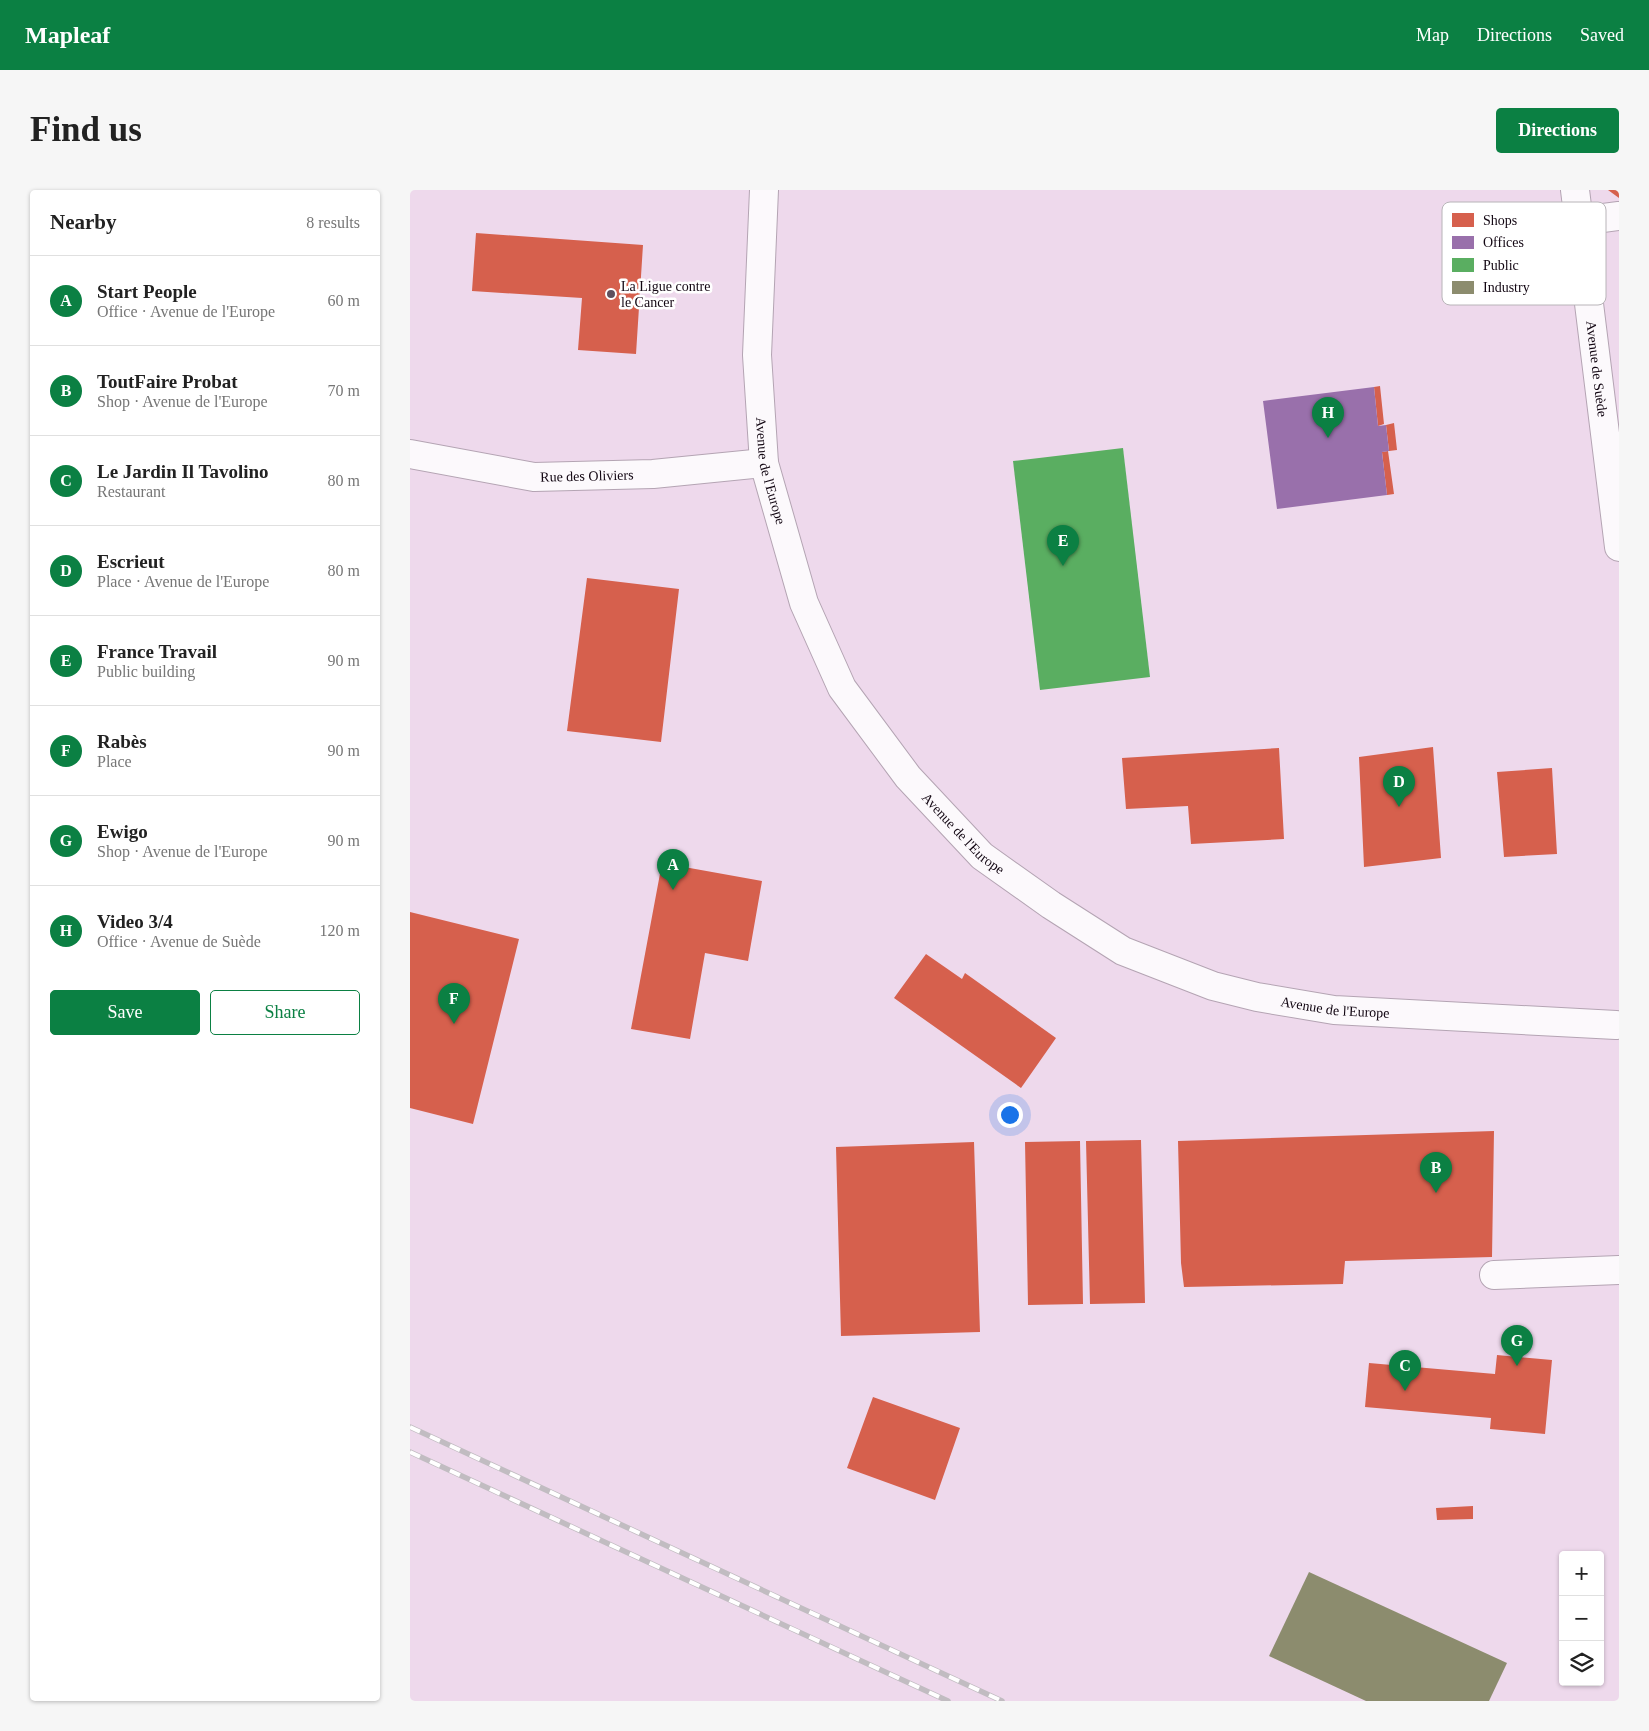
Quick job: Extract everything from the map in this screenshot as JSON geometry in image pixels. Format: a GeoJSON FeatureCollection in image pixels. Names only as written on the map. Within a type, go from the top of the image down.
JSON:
{"type":"FeatureCollection","features":[{"type":"Feature","properties":{"kind":"street","name":"Avenue de l'Europe"},"geometry":{"type":"LineString","coordinates":[[764,190],[757,355],[764,463],[804,603],[842,688],[908,777],[982,856],[1050,905],[1123,951],[1213,986],[1334,1010],[1618,1023]]}},
{"type":"Feature","properties":{"kind":"street"},"geometry":{"type":"LineString","coordinates":[[1606,218],[1619,216]]}},
{"type":"Feature","properties":{"kind":"street","name":"Avenue de Suède"},"geometry":{"type":"LineString","coordinates":[[1590,305],[1619,547]]}},
{"type":"Feature","properties":{"kind":"street","name":"Rue des Oliviers"},"geometry":{"type":"LineString","coordinates":[[410,454],[534,477],[653,474],[764,463]]}},
{"type":"Feature","properties":{"kind":"street"},"geometry":{"type":"LineString","coordinates":[[1494,1275],[1619,1270]]}},
{"type":"Feature","properties":{"kind":"building: Shops"},"geometry":{"type":"Polygon","coordinates":[[[1608,190],[1619,190],[1619,198],[1608,190]]]}},
{"type":"Feature","properties":{"kind":"building: Shops","name":"La Ligue contre le Cancer"},"geometry":{"type":"Polygon","coordinates":[[[476,233],[643,245],[636,354],[578,350],[582,298],[472,291],[476,233]]]}},
{"type":"Feature","properties":{"kind":"building: Shops"},"geometry":{"type":"Polygon","coordinates":[[[1380,386],[1384,424],[1378,426],[1374,387],[1380,386]]]}},
{"type":"Feature","properties":{"kind":"building: Shops"},"geometry":{"type":"Polygon","coordinates":[[[1394,423],[1397,450],[1389,451],[1386,425],[1394,423]]]}},
{"type":"Feature","properties":{"kind":"building: Shops"},"geometry":{"type":"Polygon","coordinates":[[[1388,451],[1394,494],[1387,495],[1382,452],[1388,451]]]}},
{"type":"Feature","properties":{"kind":"building: Shops"},"geometry":{"type":"Polygon","coordinates":[[[587,578],[679,589],[661,742],[567,731],[587,578]]]}},
{"type":"Feature","properties":{"kind":"building: Shops"},"geometry":{"type":"Polygon","coordinates":[[[1433,747],[1441,858],[1364,867],[1359,757],[1433,747]]]}},
{"type":"Feature","properties":{"kind":"building: Shops"},"geometry":{"type":"Polygon","coordinates":[[[1279,748],[1284,839],[1191,844],[1188,806],[1126,809],[1122,758],[1279,748]]]}},
{"type":"Feature","properties":{"kind":"building: Shops"},"geometry":{"type":"Polygon","coordinates":[[[1552,768],[1557,854],[1504,857],[1497,772],[1552,768]]]}},
{"type":"Feature","properties":{"kind":"building: Shops"},"geometry":{"type":"Polygon","coordinates":[[[662,863],[762,881],[748,961],[705,953],[690,1039],[631,1029],[662,863]]]}},
{"type":"Feature","properties":{"kind":"building: Shops"},"geometry":{"type":"Polygon","coordinates":[[[410,912],[519,939],[473,1124],[410,1108],[410,912]]]}},
{"type":"Feature","properties":{"kind":"building: Shops"},"geometry":{"type":"Polygon","coordinates":[[[926,954],[962,979],[965,973],[1056,1038],[1021,1088],[894,998],[926,954]]]}},
{"type":"Feature","properties":{"kind":"building: Shops"},"geometry":{"type":"Polygon","coordinates":[[[1494,1131],[1492,1257],[1345,1261],[1343,1284],[1184,1287],[1181,1263],[1178,1141],[1494,1131]]]}},
{"type":"Feature","properties":{"kind":"building: Shops"},"geometry":{"type":"Polygon","coordinates":[[[1141,1140],[1145,1303],[1090,1304],[1086,1141],[1141,1140]]]}},
{"type":"Feature","properties":{"kind":"building: Shops"},"geometry":{"type":"Polygon","coordinates":[[[1080,1141],[1083,1304],[1028,1305],[1025,1142],[1080,1141]]]}},
{"type":"Feature","properties":{"kind":"building: Shops"},"geometry":{"type":"Polygon","coordinates":[[[974,1142],[980,1332],[841,1336],[836,1147],[974,1142]]]}},
{"type":"Feature","properties":{"kind":"building: Shops"},"geometry":{"type":"Polygon","coordinates":[[[1497,1355],[1552,1360],[1545,1434],[1490,1429],[1491,1418],[1365,1407],[1369,1363],[1495,1374],[1497,1355]]]}},
{"type":"Feature","properties":{"kind":"building: Shops"},"geometry":{"type":"Polygon","coordinates":[[[873,1397],[960,1428],[935,1500],[847,1468],[873,1397]]]}},
{"type":"Feature","properties":{"kind":"building: Shops"},"geometry":{"type":"Polygon","coordinates":[[[1473,1506],[1473,1519],[1437,1520],[1436,1508],[1473,1506]]]}},
{"type":"Feature","properties":{"kind":"building: Offices"},"geometry":{"type":"Polygon","coordinates":[[[1374,387],[1378,426],[1386,425],[1389,451],[1382,452],[1387,495],[1277,509],[1263,401],[1374,387]]]}},
{"type":"Feature","properties":{"kind":"building: Public"},"geometry":{"type":"Polygon","coordinates":[[[1123,448],[1150,677],[1040,690],[1013,461],[1123,448]]]}},
{"type":"Feature","properties":{"kind":"building: Industry"},"geometry":{"type":"Polygon","coordinates":[[[1309,1572],[1507,1663],[1489,1701],[1366,1701],[1269,1656],[1309,1572]]]}},
{"type":"Feature","properties":{"kind":"railway"},"geometry":{"type":"LineString","coordinates":[[410,1427],[1002,1701]]}},
{"type":"Feature","properties":{"kind":"railway"},"geometry":{"type":"LineString","coordinates":[[410,1452],[948,1701]]}},
{"type":"Feature","properties":{"kind":"place","name":"La Ligue contre le Cancer"},"geometry":{"type":"Point","coordinates":[611,294]}},
{"type":"Feature","properties":{"kind":"place","name":"Video 3/4"},"geometry":{"type":"Point","coordinates":[1328,438]}},
{"type":"Feature","properties":{"kind":"place","name":"France Travail"},"geometry":{"type":"Point","coordinates":[1063,566]}},
{"type":"Feature","properties":{"kind":"place","name":"Escrieut"},"geometry":{"type":"Point","coordinates":[1399,807]}},
{"type":"Feature","properties":{"kind":"place","name":"Start People"},"geometry":{"type":"Point","coordinates":[673,890]}},
{"type":"Feature","properties":{"kind":"place","name":"Rabès"},"geometry":{"type":"Point","coordinates":[454,1024]}},
{"type":"Feature","properties":{"kind":"place","name":"ToutFaire Probat"},"geometry":{"type":"Point","coordinates":[1436,1193]}},
{"type":"Feature","properties":{"kind":"place","name":"Ewigo"},"geometry":{"type":"Point","coordinates":[1517,1366]}},
{"type":"Feature","properties":{"kind":"place","name":"Le Jardin Il Tavolino"},"geometry":{"type":"Point","coordinates":[1405,1391]}}]}
